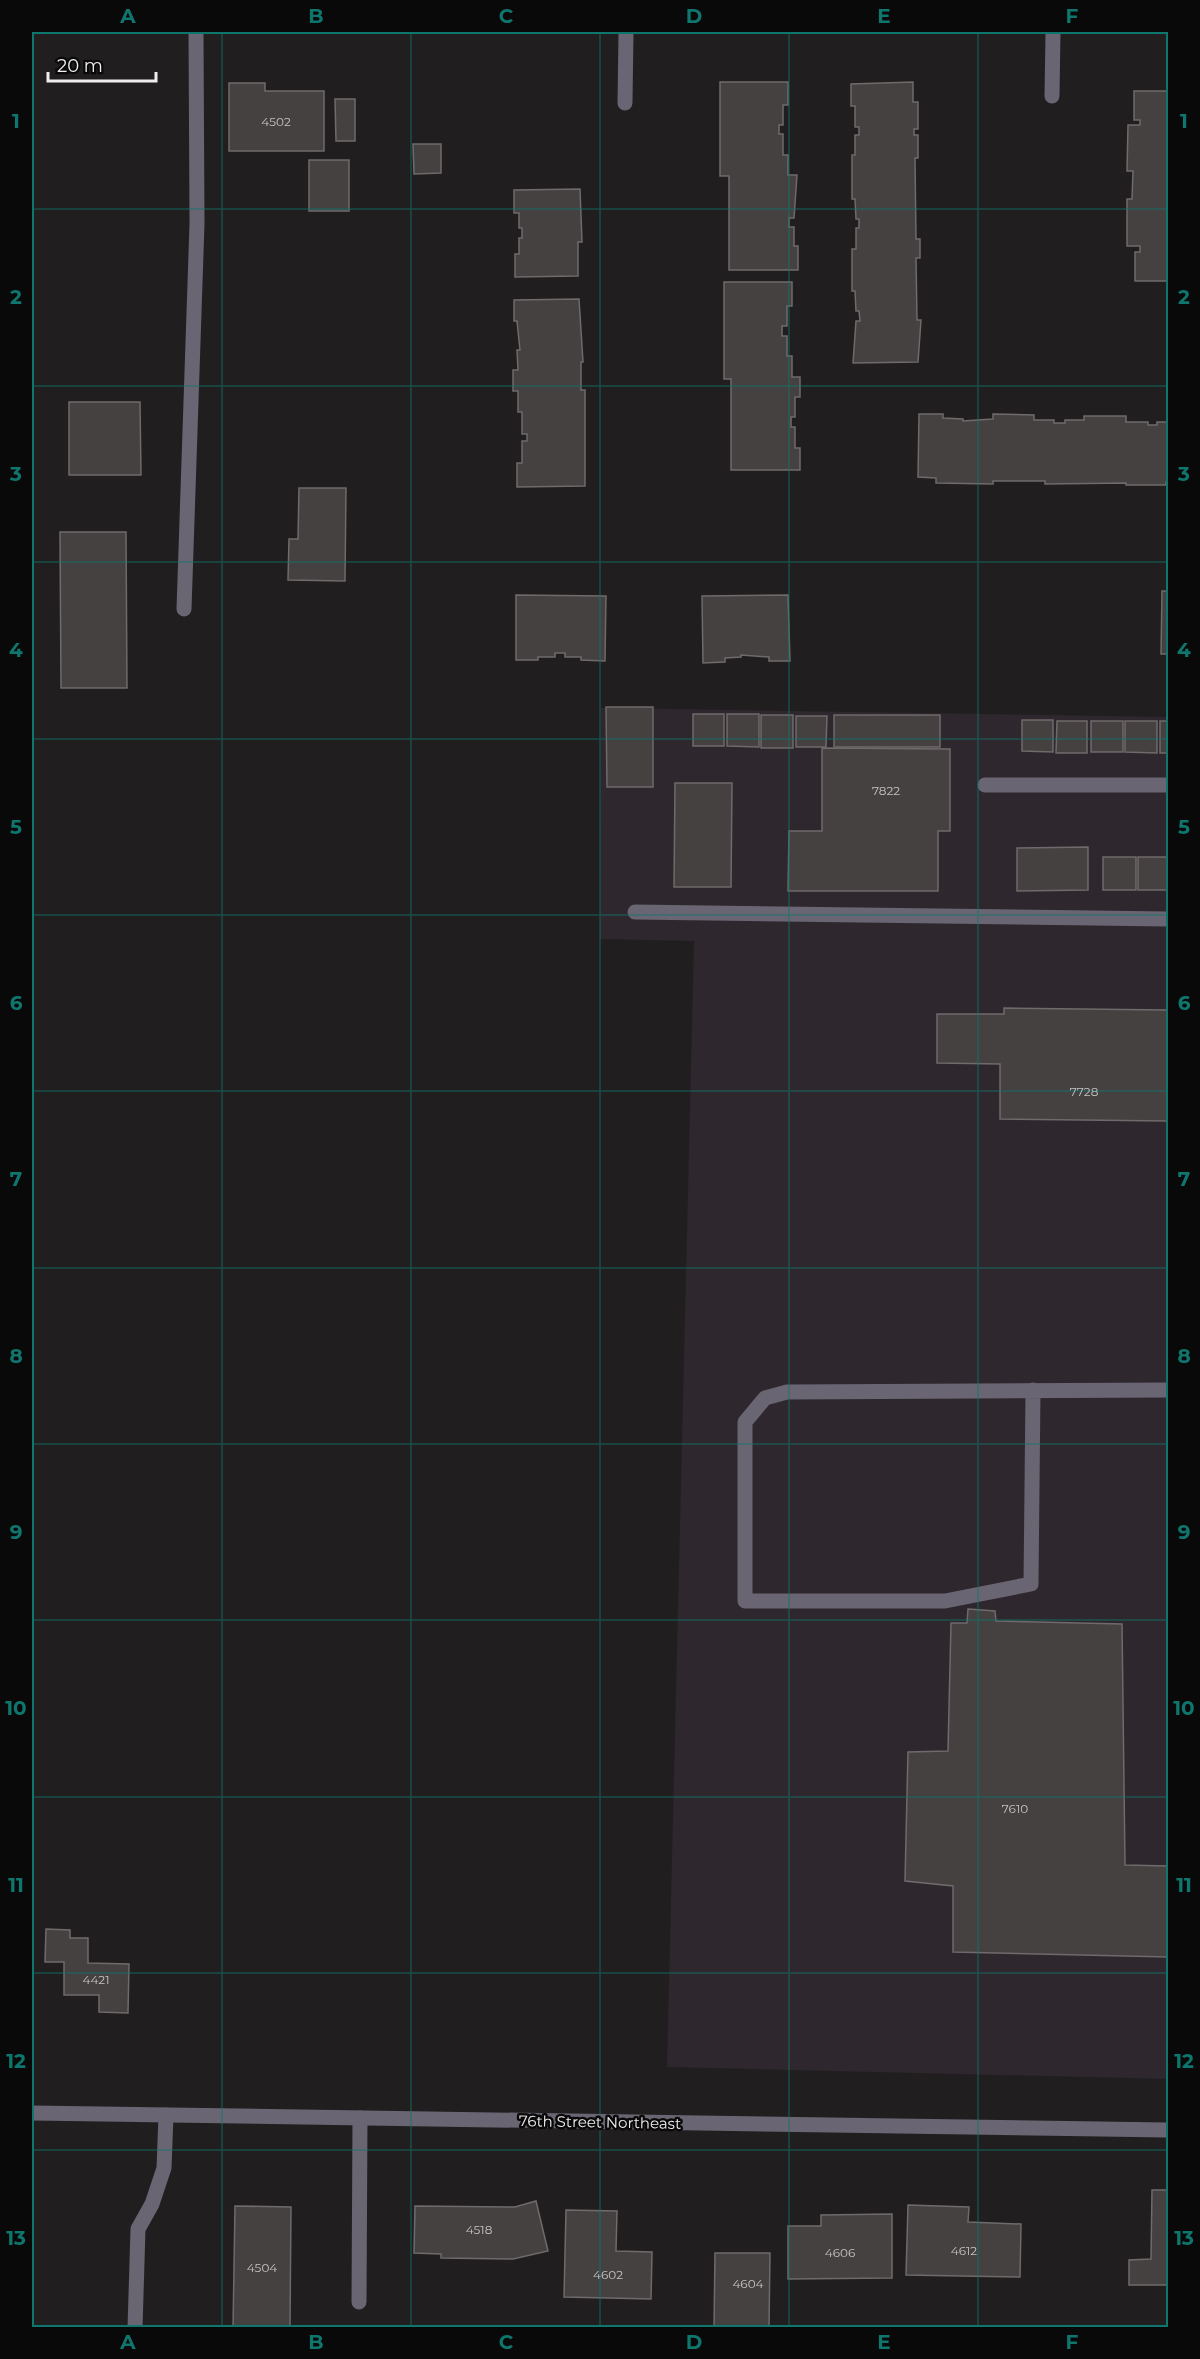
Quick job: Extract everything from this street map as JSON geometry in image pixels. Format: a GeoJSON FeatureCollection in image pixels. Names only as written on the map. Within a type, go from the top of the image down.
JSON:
{"type":"FeatureCollection","features":[{"type":"Feature","properties":{"kind":"street"},"geometry":{"type":"LineString","coordinates":[[184,609],[197,224],[196,32]]}},
{"type":"Feature","properties":{"kind":"street"},"geometry":{"type":"LineString","coordinates":[[625,103],[626,32]]}},
{"type":"Feature","properties":{"kind":"street"},"geometry":{"type":"LineString","coordinates":[[1052,96],[1053,32]]}},
{"type":"Feature","properties":{"kind":"street"},"geometry":{"type":"LineString","coordinates":[[985,785],[1168,785]]}},
{"type":"Feature","properties":{"kind":"street"},"geometry":{"type":"LineString","coordinates":[[636,912],[1168,919]]}},
{"type":"Feature","properties":{"kind":"street"},"geometry":{"type":"LineString","coordinates":[[1033,1390],[1031,1584],[945,1601],[745,1601],[745,1422],[765,1398],[787,1392],[1033,1390],[1168,1390]]}},
{"type":"Feature","properties":{"kind":"street","name":"76th Street Northeast"},"geometry":{"type":"LineString","coordinates":[[32,2113],[1168,2130]]}},
{"type":"Feature","properties":{"kind":"street"},"geometry":{"type":"LineString","coordinates":[[135,2328],[138,2229],[152,2204],[164,2168],[166,2115]]}},
{"type":"Feature","properties":{"kind":"street"},"geometry":{"type":"LineString","coordinates":[[359,2302],[360,2118]]}},
{"type":"Feature","properties":{"kind":"shaded area"},"geometry":{"type":"Polygon","coordinates":[[[601,708],[1168,717],[1168,2079],[667,2067],[694,941],[600,939],[601,708]]]}},
{"type":"Feature","properties":{"kind":"building"},"geometry":{"type":"Polygon","coordinates":[[[720,82],[788,82],[788,105],[783,105],[783,125],[779,125],[779,134],[783,134],[783,155],[788,155],[788,175],[797,175],[794,218],[789,218],[789,227],[794,227],[794,246],[798,246],[798,270],[729,270],[729,176],[720,176],[720,82]]]}},
{"type":"Feature","properties":{"kind":"building"},"geometry":{"type":"Polygon","coordinates":[[[913,82],[913,102],[918,102],[918,129],[914,129],[914,135],[918,135],[918,158],[915,158],[916,239],[920,239],[920,258],[916,258],[917,320],[921,320],[918,362],[853,363],[856,321],[860,321],[859,311],[856,311],[855,291],[852,291],[852,249],[856,249],[856,228],[859,228],[859,219],[856,219],[855,199],[852,199],[852,155],[855,155],[855,135],[859,135],[859,127],[855,127],[855,106],[851,106],[851,84],[913,82]]]}},
{"type":"Feature","properties":{"kind":"building"},"geometry":{"type":"Polygon","coordinates":[[[229,83],[265,83],[265,91],[324,91],[324,151],[229,151],[229,83]]]}},
{"type":"Feature","properties":{"kind":"building"},"geometry":{"type":"Polygon","coordinates":[[[1134,91],[1168,91],[1168,281],[1135,281],[1135,252],[1140,252],[1140,246],[1127,246],[1127,199],[1132,199],[1133,171],[1127,171],[1128,125],[1140,125],[1140,120],[1134,120],[1134,91]]]}},
{"type":"Feature","properties":{"kind":"building"},"geometry":{"type":"Polygon","coordinates":[[[335,99],[355,99],[355,141],[336,141],[335,99]]]}},
{"type":"Feature","properties":{"kind":"building"},"geometry":{"type":"Polygon","coordinates":[[[413,144],[441,144],[441,173],[414,174],[413,144]]]}},
{"type":"Feature","properties":{"kind":"building"},"geometry":{"type":"Polygon","coordinates":[[[309,160],[349,160],[349,211],[309,211],[309,160]]]}},
{"type":"Feature","properties":{"kind":"building"},"geometry":{"type":"Polygon","coordinates":[[[580,189],[582,242],[578,242],[578,276],[515,277],[515,254],[519,254],[519,238],[522,238],[522,228],[519,228],[519,213],[514,213],[514,190],[580,189]]]}},
{"type":"Feature","properties":{"kind":"building"},"geometry":{"type":"Polygon","coordinates":[[[724,282],[792,282],[792,306],[787,306],[787,326],[782,326],[782,336],[787,336],[787,356],[792,356],[792,377],[800,377],[800,397],[795,397],[795,417],[791,417],[791,427],[795,427],[795,448],[800,448],[800,470],[731,470],[731,379],[724,379],[724,282]]]}},
{"type":"Feature","properties":{"kind":"building"},"geometry":{"type":"Polygon","coordinates":[[[579,299],[583,362],[581,362],[581,390],[585,390],[585,486],[517,487],[517,463],[522,463],[522,441],[527,441],[527,434],[522,434],[522,412],[518,412],[518,391],[513,391],[513,370],[518,370],[517,350],[520,350],[517,321],[514,321],[514,300],[579,299]]]}},
{"type":"Feature","properties":{"kind":"building"},"geometry":{"type":"Polygon","coordinates":[[[69,402],[140,402],[141,475],[69,475],[69,402]]]}},
{"type":"Feature","properties":{"kind":"building"},"geometry":{"type":"Polygon","coordinates":[[[919,414],[943,414],[943,418],[963,419],[963,421],[993,419],[993,414],[1034,415],[1034,420],[1054,420],[1054,423],[1065,423],[1065,420],[1084,420],[1084,416],[1126,416],[1126,422],[1148,422],[1148,425],[1168,422],[1168,482],[1166,485],[1045,484],[1045,481],[993,481],[993,484],[936,483],[936,478],[918,477],[919,414]]]}},
{"type":"Feature","properties":{"kind":"building"},"geometry":{"type":"Polygon","coordinates":[[[299,488],[346,488],[345,581],[288,580],[289,539],[298,539],[299,488]]]}},
{"type":"Feature","properties":{"kind":"building"},"geometry":{"type":"Polygon","coordinates":[[[60,532],[126,532],[127,688],[61,688],[60,532]]]}},
{"type":"Feature","properties":{"kind":"building"},"geometry":{"type":"Polygon","coordinates":[[[1162,591],[1168,591],[1168,654],[1161,654],[1162,591]]]}},
{"type":"Feature","properties":{"kind":"building"},"geometry":{"type":"Polygon","coordinates":[[[516,595],[606,596],[605,661],[565,657],[565,653],[555,653],[555,657],[538,657],[538,660],[516,660],[516,595]]]}},
{"type":"Feature","properties":{"kind":"building"},"geometry":{"type":"Polygon","coordinates":[[[788,595],[790,661],[769,661],[769,657],[741,655],[741,657],[725,658],[725,662],[703,663],[702,596],[788,595]]]}},
{"type":"Feature","properties":{"kind":"building"},"geometry":{"type":"Polygon","coordinates":[[[606,707],[653,707],[653,787],[607,787],[606,707]]]}},
{"type":"Feature","properties":{"kind":"building"},"geometry":{"type":"Polygon","coordinates":[[[693,714],[724,714],[724,746],[693,746],[693,714]]]}},
{"type":"Feature","properties":{"kind":"building"},"geometry":{"type":"Polygon","coordinates":[[[727,714],[759,714],[759,747],[727,746],[727,714]]]}},
{"type":"Feature","properties":{"kind":"building"},"geometry":{"type":"Polygon","coordinates":[[[761,715],[793,715],[793,748],[761,748],[761,715]]]}},
{"type":"Feature","properties":{"kind":"building"},"geometry":{"type":"Polygon","coordinates":[[[834,715],[940,715],[940,747],[834,747],[834,715]]]}},
{"type":"Feature","properties":{"kind":"building"},"geometry":{"type":"Polygon","coordinates":[[[796,716],[827,716],[826,747],[796,747],[796,716]]]}},
{"type":"Feature","properties":{"kind":"building"},"geometry":{"type":"Polygon","coordinates":[[[1022,720],[1053,720],[1053,752],[1022,751],[1022,720]]]}},
{"type":"Feature","properties":{"kind":"building"},"geometry":{"type":"Polygon","coordinates":[[[1057,721],[1087,721],[1087,753],[1056,753],[1057,721]]]}},
{"type":"Feature","properties":{"kind":"building"},"geometry":{"type":"Polygon","coordinates":[[[1091,721],[1123,721],[1123,752],[1091,752],[1091,721]]]}},
{"type":"Feature","properties":{"kind":"building"},"geometry":{"type":"Polygon","coordinates":[[[1125,721],[1157,721],[1157,753],[1125,752],[1125,721]]]}},
{"type":"Feature","properties":{"kind":"building"},"geometry":{"type":"Polygon","coordinates":[[[1160,721],[1168,721],[1168,753],[1160,753],[1160,721]]]}},
{"type":"Feature","properties":{"kind":"building"},"geometry":{"type":"Polygon","coordinates":[[[822,748],[950,749],[950,831],[938,831],[938,891],[788,891],[789,831],[822,831],[822,748]]]}},
{"type":"Feature","properties":{"kind":"building"},"geometry":{"type":"Polygon","coordinates":[[[675,783],[732,783],[731,887],[674,887],[675,783]]]}},
{"type":"Feature","properties":{"kind":"building"},"geometry":{"type":"Polygon","coordinates":[[[1088,847],[1088,890],[1017,891],[1017,848],[1088,847]]]}},
{"type":"Feature","properties":{"kind":"building"},"geometry":{"type":"Polygon","coordinates":[[[1103,857],[1136,857],[1136,890],[1103,890],[1103,857]]]}},
{"type":"Feature","properties":{"kind":"building"},"geometry":{"type":"Polygon","coordinates":[[[1138,857],[1168,857],[1168,890],[1138,890],[1138,857]]]}},
{"type":"Feature","properties":{"kind":"building"},"geometry":{"type":"Polygon","coordinates":[[[1004,1008],[1168,1010],[1168,1121],[1000,1119],[1000,1064],[937,1063],[937,1014],[1004,1014],[1004,1008]]]}},
{"type":"Feature","properties":{"kind":"building"},"geometry":{"type":"Polygon","coordinates":[[[968,1609],[995,1611],[996,1621],[1122,1624],[1125,1865],[1168,1866],[1168,1957],[953,1952],[953,1886],[905,1881],[908,1752],[948,1751],[951,1623],[967,1623],[968,1609]]]}},
{"type":"Feature","properties":{"kind":"building"},"geometry":{"type":"Polygon","coordinates":[[[46,1929],[70,1930],[70,1938],[88,1938],[88,1963],[129,1964],[128,2013],[99,2012],[99,1995],[64,1995],[64,1962],[45,1962],[46,1929]]]}},
{"type":"Feature","properties":{"kind":"building"},"geometry":{"type":"Polygon","coordinates":[[[1152,2190],[1168,2190],[1168,2285],[1129,2285],[1129,2260],[1151,2259],[1152,2190]]]}},
{"type":"Feature","properties":{"kind":"building"},"geometry":{"type":"Polygon","coordinates":[[[536,2201],[548,2251],[513,2259],[441,2258],[441,2254],[414,2253],[415,2206],[515,2207],[536,2201]]]}},
{"type":"Feature","properties":{"kind":"building"},"geometry":{"type":"Polygon","coordinates":[[[908,2205],[969,2207],[968,2222],[1021,2224],[1020,2277],[906,2275],[908,2205]]]}},
{"type":"Feature","properties":{"kind":"building"},"geometry":{"type":"Polygon","coordinates":[[[235,2206],[291,2207],[290,2328],[233,2328],[235,2206]]]}},
{"type":"Feature","properties":{"kind":"building"},"geometry":{"type":"Polygon","coordinates":[[[566,2210],[617,2211],[616,2251],[652,2252],[651,2299],[564,2297],[566,2210]]]}},
{"type":"Feature","properties":{"kind":"building"},"geometry":{"type":"Polygon","coordinates":[[[892,2214],[892,2278],[788,2279],[788,2226],[821,2226],[821,2215],[892,2214]]]}},
{"type":"Feature","properties":{"kind":"building"},"geometry":{"type":"Polygon","coordinates":[[[715,2253],[770,2253],[769,2328],[714,2328],[715,2253]]]}}]}
